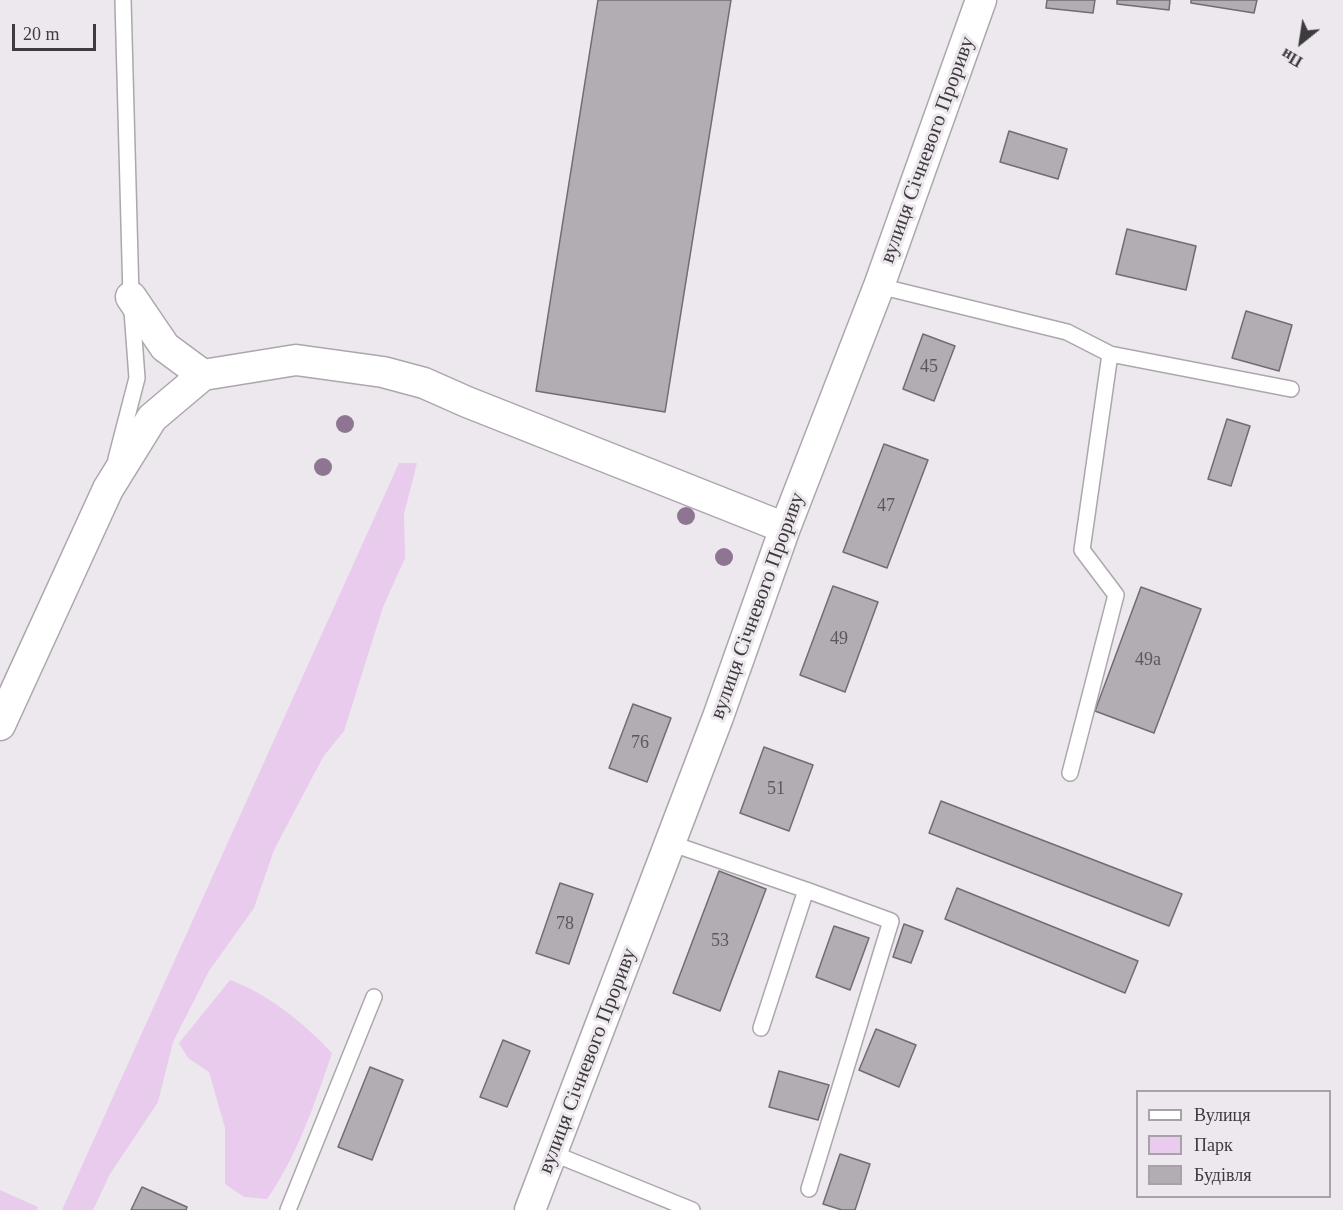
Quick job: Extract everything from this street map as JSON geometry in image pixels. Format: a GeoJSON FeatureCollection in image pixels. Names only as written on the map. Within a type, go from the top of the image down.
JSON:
{"type":"FeatureCollection","features":[{"type":"Feature","properties":{"kind":"street","name":"вулиця Січневого Прориву"},"geometry":{"type":"LineString","coordinates":[[530,1210],[714,728],[785,528],[879,286],[981,0]]}},
{"type":"Feature","properties":{"kind":"street"},"geometry":{"type":"LineString","coordinates":[[131,297],[165,347],[203,375]]}},
{"type":"Feature","properties":{"kind":"street"},"geometry":{"type":"LineString","coordinates":[[0,725],[108,489],[152,418],[203,375],[296,360],[383,372],[408,378],[785,528]]}},
{"type":"Feature","properties":{"kind":"lane"},"geometry":{"type":"LineString","coordinates":[[108,489],[136,378],[131,297],[123,0]]}},
{"type":"Feature","properties":{"kind":"lane"},"geometry":{"type":"LineString","coordinates":[[879,286],[1067,332],[1110,354],[1291,389]]}},
{"type":"Feature","properties":{"kind":"lane"},"geometry":{"type":"LineString","coordinates":[[1070,773],[1116,595],[1082,550],[1110,354]]}},
{"type":"Feature","properties":{"kind":"lane"},"geometry":{"type":"LineString","coordinates":[[670,843],[891,921],[809,1189]]}},
{"type":"Feature","properties":{"kind":"lane"},"geometry":{"type":"LineString","coordinates":[[761,1028],[806,890]]}},
{"type":"Feature","properties":{"kind":"lane"},"geometry":{"type":"LineString","coordinates":[[288,1210],[374,997]]}},
{"type":"Feature","properties":{"kind":"lane"},"geometry":{"type":"LineString","coordinates":[[552,1153],[692,1210]]}},
{"type":"Feature","properties":{"kind":"green space"},"geometry":{"type":"Polygon","coordinates":[[[399,463],[417,463],[404,514],[405,558],[383,607],[344,731],[323,757],[274,850],[254,908],[209,971],[173,1042],[158,1102],[110,1174],[93,1210],[62,1210],[399,463]]]}},
{"type":"Feature","properties":{"kind":"green space"},"geometry":{"type":"Polygon","coordinates":[[[230,980],[272,1001],[310,1031],[332,1053],[296,1147],[267,1199],[244,1197],[225,1184],[225,1128],[209,1072],[188,1058],[179,1043],[230,980]]]}},
{"type":"Feature","properties":{"kind":"green space"},"geometry":{"type":"Polygon","coordinates":[[[0,1190],[38,1207],[37,1210],[0,1210],[0,1190]]]}},
{"type":"Feature","properties":{"kind":"building"},"geometry":{"type":"Polygon","coordinates":[[[598,0],[731,0],[665,412],[536,391],[598,0]]]}},
{"type":"Feature","properties":{"kind":"building"},"geometry":{"type":"Polygon","coordinates":[[[1047,0],[1095,0],[1093,13],[1046,8],[1047,0]]]}},
{"type":"Feature","properties":{"kind":"building"},"geometry":{"type":"Polygon","coordinates":[[[1117,0],[1170,0],[1169,10],[1117,4],[1117,0]]]}},
{"type":"Feature","properties":{"kind":"building"},"geometry":{"type":"Polygon","coordinates":[[[1191,0],[1257,0],[1254,13],[1191,3],[1191,0]]]}},
{"type":"Feature","properties":{"kind":"building"},"geometry":{"type":"Polygon","coordinates":[[[1009,131],[1067,149],[1058,179],[1000,162],[1009,131]]]}},
{"type":"Feature","properties":{"kind":"building"},"geometry":{"type":"Polygon","coordinates":[[[1127,229],[1196,246],[1186,290],[1116,274],[1127,229]]]}},
{"type":"Feature","properties":{"kind":"building"},"geometry":{"type":"Polygon","coordinates":[[[1246,311],[1292,325],[1279,371],[1232,358],[1246,311]]]}},
{"type":"Feature","properties":{"kind":"building"},"geometry":{"type":"Polygon","coordinates":[[[923,334],[955,346],[934,401],[903,389],[923,334]]]}},
{"type":"Feature","properties":{"kind":"building"},"geometry":{"type":"Polygon","coordinates":[[[1227,419],[1250,426],[1231,486],[1208,479],[1227,419]]]}},
{"type":"Feature","properties":{"kind":"building"},"geometry":{"type":"Polygon","coordinates":[[[884,444],[928,460],[887,568],[843,552],[884,444]]]}},
{"type":"Feature","properties":{"kind":"building"},"geometry":{"type":"Polygon","coordinates":[[[833,586],[878,602],[845,692],[800,675],[833,586]]]}},
{"type":"Feature","properties":{"kind":"building"},"geometry":{"type":"Polygon","coordinates":[[[1141,587],[1201,609],[1154,733],[1095,711],[1141,587]]]}},
{"type":"Feature","properties":{"kind":"building"},"geometry":{"type":"Polygon","coordinates":[[[633,704],[671,718],[647,782],[609,768],[633,704]]]}},
{"type":"Feature","properties":{"kind":"building"},"geometry":{"type":"Polygon","coordinates":[[[764,747],[813,765],[789,831],[740,813],[764,747]]]}},
{"type":"Feature","properties":{"kind":"building"},"geometry":{"type":"Polygon","coordinates":[[[941,801],[1182,894],[1169,926],[929,833],[941,801]]]}},
{"type":"Feature","properties":{"kind":"building"},"geometry":{"type":"Polygon","coordinates":[[[719,871],[766,889],[720,1011],[673,993],[719,871]]]}},
{"type":"Feature","properties":{"kind":"building"},"geometry":{"type":"Polygon","coordinates":[[[560,883],[593,894],[569,964],[536,953],[560,883]]]}},
{"type":"Feature","properties":{"kind":"building"},"geometry":{"type":"Polygon","coordinates":[[[957,888],[1138,961],[1125,993],[945,919],[957,888]]]}},
{"type":"Feature","properties":{"kind":"building"},"geometry":{"type":"Polygon","coordinates":[[[904,924],[923,931],[911,963],[893,957],[904,924]]]}},
{"type":"Feature","properties":{"kind":"building"},"geometry":{"type":"Polygon","coordinates":[[[834,926],[869,938],[850,990],[816,977],[834,926]]]}},
{"type":"Feature","properties":{"kind":"building"},"geometry":{"type":"Polygon","coordinates":[[[876,1029],[916,1045],[899,1087],[859,1070],[876,1029]]]}},
{"type":"Feature","properties":{"kind":"building"},"geometry":{"type":"Polygon","coordinates":[[[503,1040],[530,1051],[507,1107],[480,1097],[503,1040]]]}},
{"type":"Feature","properties":{"kind":"building"},"geometry":{"type":"Polygon","coordinates":[[[370,1067],[403,1080],[372,1160],[338,1147],[370,1067]]]}},
{"type":"Feature","properties":{"kind":"building"},"geometry":{"type":"Polygon","coordinates":[[[779,1071],[829,1085],[818,1120],[769,1107],[779,1071]]]}},
{"type":"Feature","properties":{"kind":"building"},"geometry":{"type":"Polygon","coordinates":[[[840,1154],[870,1164],[855,1210],[842,1210],[823,1204],[840,1154]]]}},
{"type":"Feature","properties":{"kind":"building"},"geometry":{"type":"Polygon","coordinates":[[[142,1187],[187,1207],[186,1210],[131,1210],[142,1187]]]}}]}
